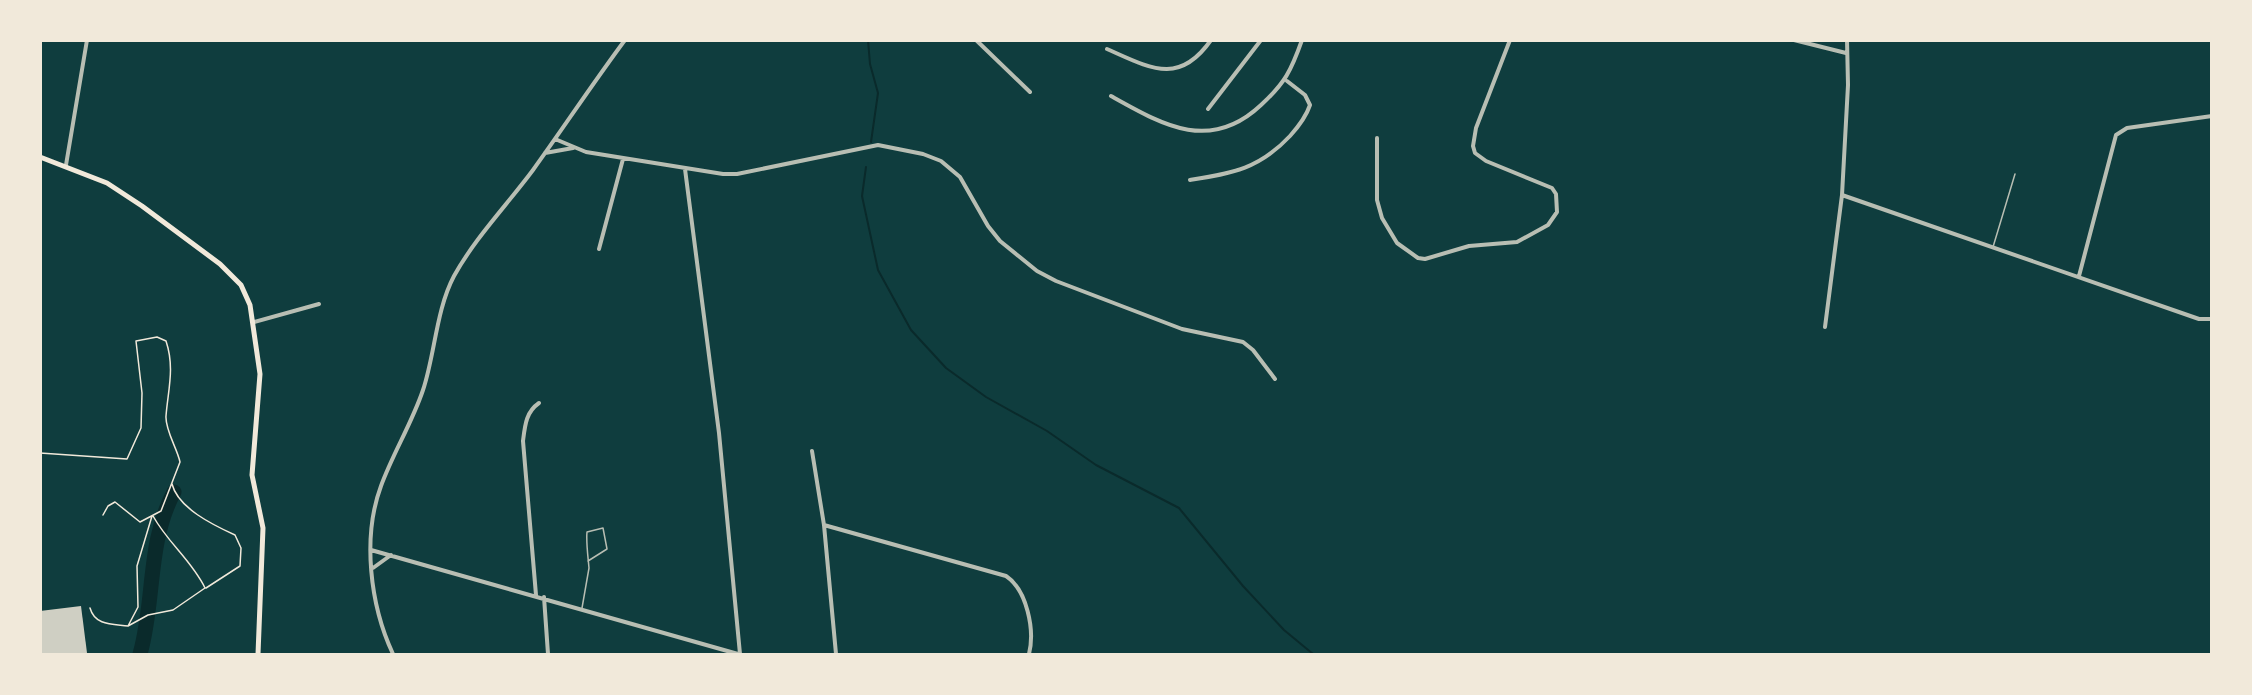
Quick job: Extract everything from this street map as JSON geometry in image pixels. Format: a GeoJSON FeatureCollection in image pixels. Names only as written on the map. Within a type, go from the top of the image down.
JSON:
{"type":"FeatureCollection","features":[{"type":"Feature","properties":{"kind":"main road"},"geometry":{"type":"LineString","coordinates":[[40,157],[66,165],[107,183],[220,264],[241,285],[254,322],[261,374],[253,440],[252,475],[263,528],[258,654]]}},
{"type":"Feature","properties":{"kind":"street"},"geometry":{"type":"LineString","coordinates":[[66,165],[87,40]]}},
{"type":"Feature","properties":{"kind":"street"},"geometry":{"type":"LineString","coordinates":[[393,654],[384,631],[372,570],[371,550],[375,505],[423,390],[454,277],[625,40]]}},
{"type":"Feature","properties":{"kind":"street"},"geometry":{"type":"LineString","coordinates":[[976,40],[1030,92]]}},
{"type":"Feature","properties":{"kind":"street"},"geometry":{"type":"LineString","coordinates":[[1107,49],[1145,66],[1168,70],[1189,65],[1211,40]]}},
{"type":"Feature","properties":{"kind":"street"},"geometry":{"type":"LineString","coordinates":[[1208,109],[1261,40]]}},
{"type":"Feature","properties":{"kind":"street"},"geometry":{"type":"LineString","coordinates":[[1111,96],[1149,117],[1182,128],[1208,132],[1222,130],[1247,119],[1287,81],[1302,40]]}},
{"type":"Feature","properties":{"kind":"street"},"geometry":{"type":"LineString","coordinates":[[1377,138],[1377,200],[1382,218],[1397,243],[1418,258],[1425,260],[1469,246],[1517,242],[1548,225],[1557,212],[1556,194],[1552,188],[1486,161],[1475,153],[1473,146],[1476,128],[1510,40]]}},
{"type":"Feature","properties":{"kind":"street"},"geometry":{"type":"LineString","coordinates":[[1794,40],[1846,53]]}},
{"type":"Feature","properties":{"kind":"street"},"geometry":{"type":"LineString","coordinates":[[1825,327],[1842,195],[1848,85],[1847,40]]}},
{"type":"Feature","properties":{"kind":"street"},"geometry":{"type":"LineString","coordinates":[[1190,180],[1245,169],[1277,149],[1300,124],[1310,105],[1305,95],[1287,81]]}},
{"type":"Feature","properties":{"kind":"street"},"geometry":{"type":"LineString","coordinates":[[2079,276],[2112,142],[2118,133],[2127,128],[2211,116]]}},
{"type":"Feature","properties":{"kind":"street"},"geometry":{"type":"LineString","coordinates":[[555,139],[573,148],[623,159],[685,169],[738,174],[878,146],[924,154],[952,168],[1000,241],[1037,271],[1056,281],[1182,329],[1243,342],[1253,350],[1275,379]]}},
{"type":"Feature","properties":{"kind":"street"},"geometry":{"type":"LineString","coordinates":[[545,153],[573,148]]}},
{"type":"Feature","properties":{"kind":"street"},"geometry":{"type":"LineString","coordinates":[[599,249],[623,159]]}},
{"type":"Feature","properties":{"kind":"street"},"geometry":{"type":"LineString","coordinates":[[371,550],[544,597],[739,654],[719,433],[685,169]]}},
{"type":"Feature","properties":{"kind":"street"},"geometry":{"type":"LineString","coordinates":[[1842,195],[2199,319],[2211,319]]}},
{"type":"Feature","properties":{"kind":"street"},"geometry":{"type":"LineString","coordinates":[[254,322],[319,304]]}},
{"type":"Feature","properties":{"kind":"street"},"geometry":{"type":"LineString","coordinates":[[536,595],[523,441],[525,423],[531,409],[539,403]]}},
{"type":"Feature","properties":{"kind":"street"},"geometry":{"type":"LineString","coordinates":[[812,451],[824,525],[836,654]]}},
{"type":"Feature","properties":{"kind":"street"},"geometry":{"type":"LineString","coordinates":[[824,525],[996,572],[1015,582],[1024,602],[1030,640],[1029,654]]}},
{"type":"Feature","properties":{"kind":"street"},"geometry":{"type":"LineString","coordinates":[[372,570],[381,559],[391,554]]}},
{"type":"Feature","properties":{"kind":"street"},"geometry":{"type":"LineString","coordinates":[[544,597],[548,654]]}},
{"type":"Feature","properties":{"kind":"lane"},"geometry":{"type":"LineString","coordinates":[[1992,248],[2015,174]]}},
{"type":"Feature","properties":{"kind":"lane"},"geometry":{"type":"LineString","coordinates":[[582,609],[588,586],[587,532],[603,528],[607,549],[588,561]]}},
{"type":"Feature","properties":{"kind":"path"},"geometry":{"type":"LineString","coordinates":[[40,453],[127,459],[141,428],[142,393],[136,341],[157,338],[166,341],[171,387],[166,418],[180,462],[161,511],[140,522],[115,502],[108,506],[103,515]]}},
{"type":"Feature","properties":{"kind":"path"},"geometry":{"type":"LineString","coordinates":[[90,608],[92,613],[107,625],[128,626],[148,615],[173,610],[240,566],[241,548],[234,535],[213,525],[186,504],[174,492],[172,484]]}},
{"type":"Feature","properties":{"kind":"path"},"geometry":{"type":"LineString","coordinates":[[152,516],[161,531],[183,554],[205,588]]}},
{"type":"Feature","properties":{"kind":"path"},"geometry":{"type":"LineString","coordinates":[[128,626],[138,607],[137,566],[152,516]]}},
{"type":"Feature","properties":{"kind":"building"},"geometry":{"type":"Polygon","coordinates":[[[81,606],[87,653],[40,654],[40,611],[81,606]]]}},
{"type":"Feature","properties":{"kind":"waterway"},"geometry":{"type":"LineString","coordinates":[[868,40],[870,64],[878,93],[871,142]]}},
{"type":"Feature","properties":{"kind":"waterway"},"geometry":{"type":"LineString","coordinates":[[866,167],[862,196],[878,270],[911,330],[946,368],[986,397],[1047,431],[1096,465],[1179,508],[1243,586],[1284,630],[1313,654]]}},
{"type":"Feature","properties":{"kind":"waterway"},"geometry":{"type":"LineString","coordinates":[[140,654],[145,634],[159,531],[174,492]]}}]}
